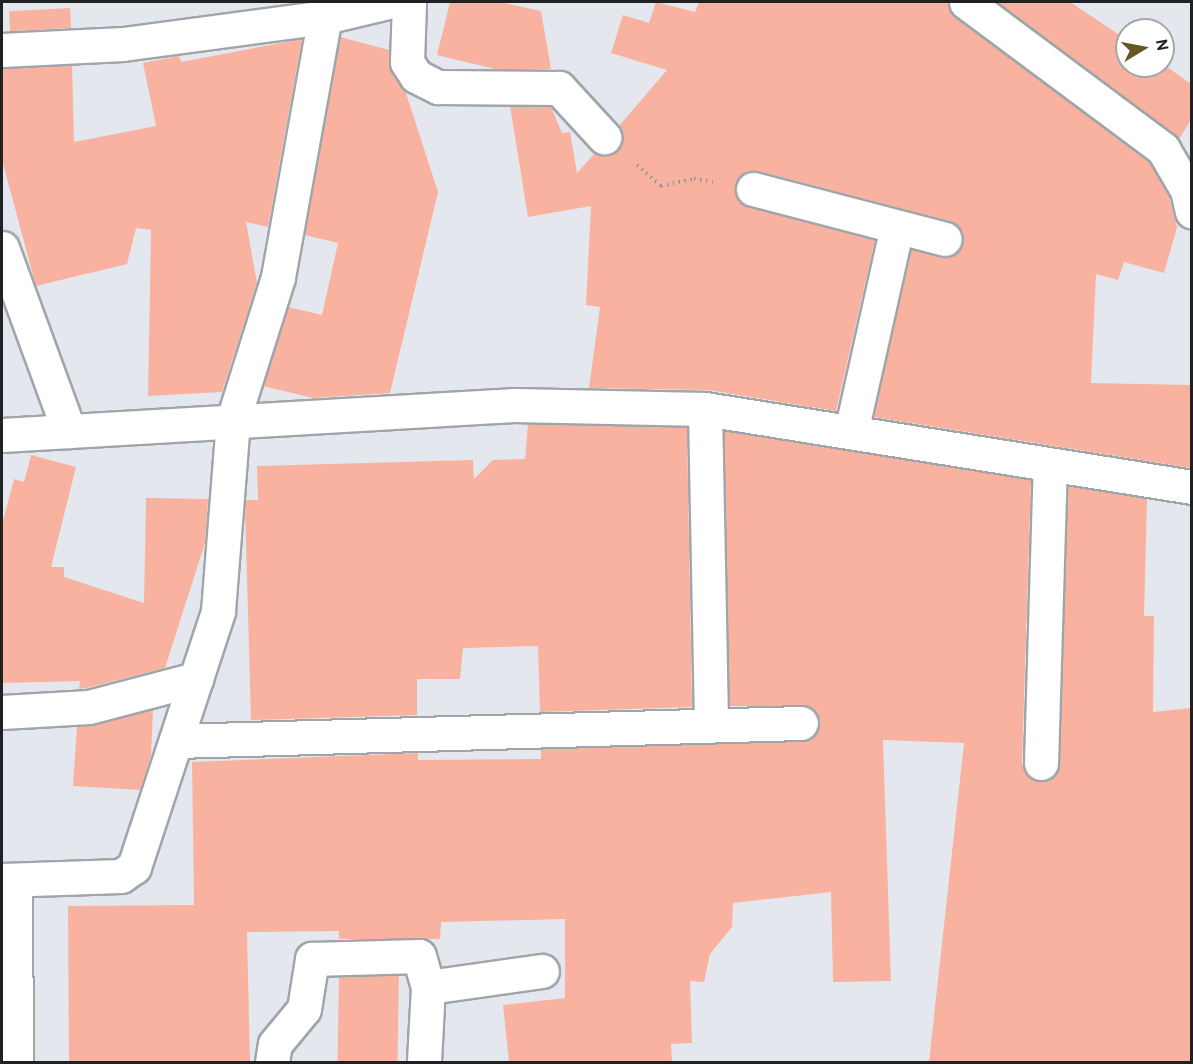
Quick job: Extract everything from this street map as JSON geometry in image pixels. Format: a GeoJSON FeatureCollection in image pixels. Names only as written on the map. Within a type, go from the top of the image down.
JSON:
{"type":"FeatureCollection","features":[{"type":"Feature","properties":{"kind":"street"},"geometry":{"type":"LineString","coordinates":[[2,50],[123,44],[227,15],[325,17],[388,2]]}},
{"type":"Feature","properties":{"kind":"street"},"geometry":{"type":"LineString","coordinates":[[409,2],[407,62],[416,76],[438,87],[559,88],[604,136]]}},
{"type":"Feature","properties":{"kind":"street"},"geometry":{"type":"LineString","coordinates":[[966,2],[1177,152],[1191,211]]}},
{"type":"Feature","properties":{"kind":"street"},"geometry":{"type":"LineString","coordinates":[[16,1062],[8,880],[121,876],[134,867],[218,611],[233,420],[278,277],[325,17]]}},
{"type":"Feature","properties":{"kind":"street"},"geometry":{"type":"LineString","coordinates":[[753,189],[896,230],[945,239]]}},
{"type":"Feature","properties":{"kind":"street"},"geometry":{"type":"LineString","coordinates":[[850,432],[896,230]]}},
{"type":"Feature","properties":{"kind":"street"},"geometry":{"type":"LineString","coordinates":[[2,248],[69,431]]}},
{"type":"Feature","properties":{"kind":"street"},"geometry":{"type":"LineString","coordinates":[[2,435],[514,405],[705,409],[1191,487]]}},
{"type":"Feature","properties":{"kind":"street"},"geometry":{"type":"LineString","coordinates":[[705,409],[711,724]]}},
{"type":"Feature","properties":{"kind":"street"},"geometry":{"type":"LineString","coordinates":[[1041,763],[1050,465]]}},
{"type":"Feature","properties":{"kind":"street"},"geometry":{"type":"LineString","coordinates":[[2,712],[89,707],[196,679]]}},
{"type":"Feature","properties":{"kind":"street"},"geometry":{"type":"LineString","coordinates":[[176,741],[801,723]]}},
{"type":"Feature","properties":{"kind":"street"},"geometry":{"type":"LineString","coordinates":[[272,1062],[275,1044],[304,1009],[312,959],[419,956],[428,987],[424,1062]]}},
{"type":"Feature","properties":{"kind":"street"},"geometry":{"type":"LineString","coordinates":[[428,987],[542,971]]}},
{"type":"Feature","properties":{"kind":"path"},"geometry":{"type":"LineString","coordinates":[[604,136],[661,186],[694,179],[753,189]]}},
{"type":"Feature","properties":{"kind":"building"},"geometry":{"type":"Polygon","coordinates":[[[450,2],[500,2],[541,11],[551,69],[495,69],[437,55],[450,2]]]}},
{"type":"Feature","properties":{"kind":"building"},"geometry":{"type":"Polygon","coordinates":[[[656,2],[695,12],[699,2],[948,2],[955,17],[1149,162],[1169,197],[1177,227],[1164,273],[1124,262],[1118,280],[1096,274],[1091,383],[1191,385],[1191,468],[874,417],[911,249],[951,257],[963,244],[963,233],[950,221],[758,171],[747,171],[735,184],[740,203],[875,240],[836,411],[708,390],[589,388],[600,307],[586,305],[591,206],[528,217],[510,106],[551,107],[562,133],[570,132],[577,173],[595,153],[616,151],[622,142],[619,126],[667,70],[611,53],[623,15],[649,23],[656,2]]]}},
{"type":"Feature","properties":{"kind":"building"},"geometry":{"type":"Polygon","coordinates":[[[997,2],[1070,2],[1115,32],[1115,78],[1175,78],[1175,73],[1191,84],[1191,120],[1179,139],[997,2]]]}},
{"type":"Feature","properties":{"kind":"building"},"geometry":{"type":"Polygon","coordinates":[[[70,8],[71,28],[10,31],[9,11],[70,8]]]}},
{"type":"Feature","properties":{"kind":"building"},"geometry":{"type":"Polygon","coordinates":[[[340,37],[389,50],[391,72],[405,90],[438,192],[390,393],[313,398],[263,386],[288,307],[322,315],[338,243],[305,235],[340,37]]]}},
{"type":"Feature","properties":{"kind":"building"},"geometry":{"type":"Polygon","coordinates":[[[302,39],[268,227],[246,222],[257,283],[222,392],[148,396],[151,230],[136,228],[127,264],[36,286],[2,160],[2,69],[72,65],[74,142],[156,126],[143,63],[179,56],[181,62],[302,39]]]}},
{"type":"Feature","properties":{"kind":"building"},"geometry":{"type":"Polygon","coordinates":[[[528,424],[687,427],[692,707],[540,712],[538,646],[463,648],[460,679],[417,679],[417,715],[251,720],[245,505],[246,500],[258,500],[257,466],[473,460],[474,479],[493,460],[525,459],[528,424]]]}},
{"type":"Feature","properties":{"kind":"building"},"geometry":{"type":"Polygon","coordinates":[[[724,431],[1031,480],[1022,762],[1025,772],[1040,782],[1050,779],[1060,764],[1068,486],[1147,499],[1144,616],[1154,616],[1153,712],[1191,708],[1191,1062],[929,1062],[964,743],[883,740],[891,981],[833,982],[831,892],[733,903],[732,927],[710,954],[704,982],[690,981],[692,1043],[671,1044],[672,1062],[509,1062],[503,1005],[565,998],[565,919],[441,922],[440,939],[339,939],[339,931],[247,932],[250,1062],[69,1062],[68,906],[194,905],[192,762],[418,753],[418,760],[541,759],[541,749],[811,739],[820,722],[809,706],[729,706],[724,431]]]}},
{"type":"Feature","properties":{"kind":"building"},"geometry":{"type":"Polygon","coordinates":[[[31,455],[76,467],[51,567],[64,567],[64,577],[144,603],[146,498],[208,499],[205,543],[165,668],[79,689],[80,681],[2,683],[2,525],[14,479],[24,482],[31,455]]]}},
{"type":"Feature","properties":{"kind":"building"},"geometry":{"type":"Polygon","coordinates":[[[153,710],[151,755],[140,790],[73,786],[77,726],[153,710]]]}},
{"type":"Feature","properties":{"kind":"building"},"geometry":{"type":"Polygon","coordinates":[[[339,974],[399,975],[397,1062],[337,1061],[339,974]]]}}]}
